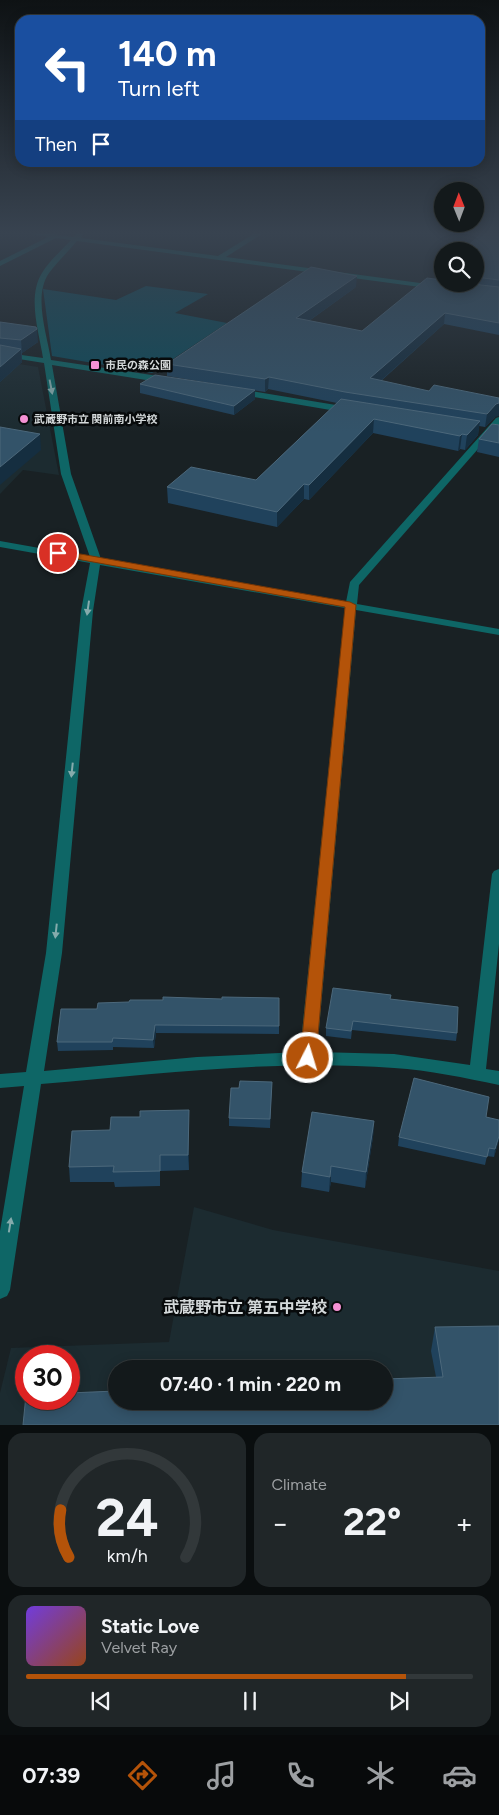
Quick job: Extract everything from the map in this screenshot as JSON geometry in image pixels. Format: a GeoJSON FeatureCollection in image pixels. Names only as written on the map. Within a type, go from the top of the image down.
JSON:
{"type":"FeatureCollection","features":[{"type":"Feature","properties":{"kind":"street"},"geometry":{"type":"LineString","coordinates":[[0,1290],[54,953],[87,611],[96,560],[66,474],[46,361],[38,298]]}},
{"type":"Feature","properties":{"kind":"street"},"geometry":{"type":"LineString","coordinates":[[0,354],[173,382]]}},
{"type":"Feature","properties":{"kind":"street"},"geometry":{"type":"LineString","coordinates":[[154,378],[162,373]]}},
{"type":"Feature","properties":{"kind":"street"},"geometry":{"type":"LineString","coordinates":[[232,391],[360,412]]}},
{"type":"Feature","properties":{"kind":"street"},"geometry":{"type":"LineString","coordinates":[[308,1058],[350,605],[354,584],[482,432],[499,420]]}},
{"type":"Feature","properties":{"kind":"street"},"geometry":{"type":"LineString","coordinates":[[482,432],[499,434]]}},
{"type":"Feature","properties":{"kind":"street"},"geometry":{"type":"LineString","coordinates":[[0,544],[499,632]]}},
{"type":"Feature","properties":{"kind":"street"},"geometry":{"type":"LineString","coordinates":[[477,1074],[499,874]]}},
{"type":"Feature","properties":{"kind":"street"},"geometry":{"type":"LineString","coordinates":[[0,1080],[173,1065],[308,1058],[395,1061],[499,1078]]}},
{"type":"Feature","properties":{"kind":"shaded area"},"geometry":{"type":"Polygon","coordinates":[[[44,298],[116,300],[200,298],[175,313],[227,323],[152,373],[52,356],[44,298]]]}},
{"type":"Feature","properties":{"kind":"shaded area","name":"武蔵野市立 関前南小学校"},"geometry":{"type":"Polygon","coordinates":[[[0,361],[38,367],[59,475],[23,470],[0,494],[0,361]]]}},
{"type":"Feature","properties":{"kind":"shaded area","name":"武蔵野市立 第五中学校"},"geometry":{"type":"Polygon","coordinates":[[[194,1207],[273,1230],[499,1271],[499,1425],[0,1425],[0,1393],[11,1348],[15,1348],[15,1410],[80,1410],[80,1345],[169,1342],[194,1207]]]}},
{"type":"Feature","properties":{"kind":"building"},"geometry":{"type":"Polygon","coordinates":[[[264,298],[324,298],[296,318],[362,331],[402,298],[499,298],[499,323],[445,313],[370,378],[429,391],[434,385],[499,398],[499,403],[487,414],[345,392],[269,377],[265,379],[167,364],[264,298]]]}},
{"type":"Feature","properties":{"kind":"building"},"geometry":{"type":"Polygon","coordinates":[[[0,322],[36,327],[37,329],[21,340],[0,338],[0,322]]]}},
{"type":"Feature","properties":{"kind":"building"},"geometry":{"type":"Polygon","coordinates":[[[0,345],[21,349],[0,367],[0,345]]]}},
{"type":"Feature","properties":{"kind":"building"},"geometry":{"type":"Polygon","coordinates":[[[155,375],[255,390],[234,406],[140,384],[155,375]]]}},
{"type":"Feature","properties":{"kind":"building"},"geometry":{"type":"Polygon","coordinates":[[[341,399],[480,421],[467,435],[462,434],[460,436],[374,419],[309,485],[304,484],[277,512],[167,487],[191,467],[256,480],[341,399]]]}},
{"type":"Feature","properties":{"kind":"building"},"geometry":{"type":"Polygon","coordinates":[[[492,424],[499,425],[499,443],[479,439],[492,424]]]}},
{"type":"Feature","properties":{"kind":"building"},"geometry":{"type":"Polygon","coordinates":[[[0,427],[40,434],[0,467],[0,427]]]}},
{"type":"Feature","properties":{"kind":"building"},"geometry":{"type":"Polygon","coordinates":[[[333,988],[391,995],[390,999],[458,1007],[457,1033],[353,1021],[351,1031],[326,1028],[333,988]]]}},
{"type":"Feature","properties":{"kind":"building"},"geometry":{"type":"Polygon","coordinates":[[[163,997],[279,998],[279,1026],[155,1025],[153,1040],[113,1038],[112,1042],[57,1042],[61,1009],[97,1009],[98,1003],[129,1002],[130,1000],[163,1000],[163,997]]]}},
{"type":"Feature","properties":{"kind":"building"},"geometry":{"type":"Polygon","coordinates":[[[414,1078],[489,1097],[486,1117],[499,1120],[499,1136],[495,1149],[489,1148],[487,1157],[399,1137],[414,1078]]]}},
{"type":"Feature","properties":{"kind":"building"},"geometry":{"type":"Polygon","coordinates":[[[240,1081],[272,1082],[270,1119],[229,1118],[231,1088],[239,1088],[240,1081]]]}},
{"type":"Feature","properties":{"kind":"building"},"geometry":{"type":"Polygon","coordinates":[[[189,1110],[188,1155],[160,1155],[160,1171],[113,1172],[114,1166],[69,1167],[72,1131],[110,1130],[111,1117],[140,1117],[140,1111],[189,1110]]]}},
{"type":"Feature","properties":{"kind":"building"},"geometry":{"type":"Polygon","coordinates":[[[312,1112],[374,1121],[366,1172],[331,1166],[330,1177],[302,1172],[312,1112]]]}},
{"type":"Feature","properties":{"kind":"building"},"geometry":{"type":"Polygon","coordinates":[[[499,1326],[499,1425],[23,1425],[24,1410],[80,1410],[80,1393],[108,1391],[108,1410],[393,1410],[393,1379],[443,1377],[435,1327],[499,1326]]]}},
{"type":"Feature","properties":{"kind":"place","name":"市民の森公園"},"geometry":{"type":"Point","coordinates":[95,365]}},
{"type":"Feature","properties":{"kind":"place","name":"武蔵野市立 関前南小学校"},"geometry":{"type":"Point","coordinates":[24,419]}},
{"type":"Feature","properties":{"kind":"place","name":"武蔵野市立 第五中学校"},"geometry":{"type":"Point","coordinates":[337,1307]}},
{"type":"Feature","properties":{"kind":"route"},"geometry":{"type":"LineString","coordinates":[[58,553],[350,605],[308,1058]]}}]}
